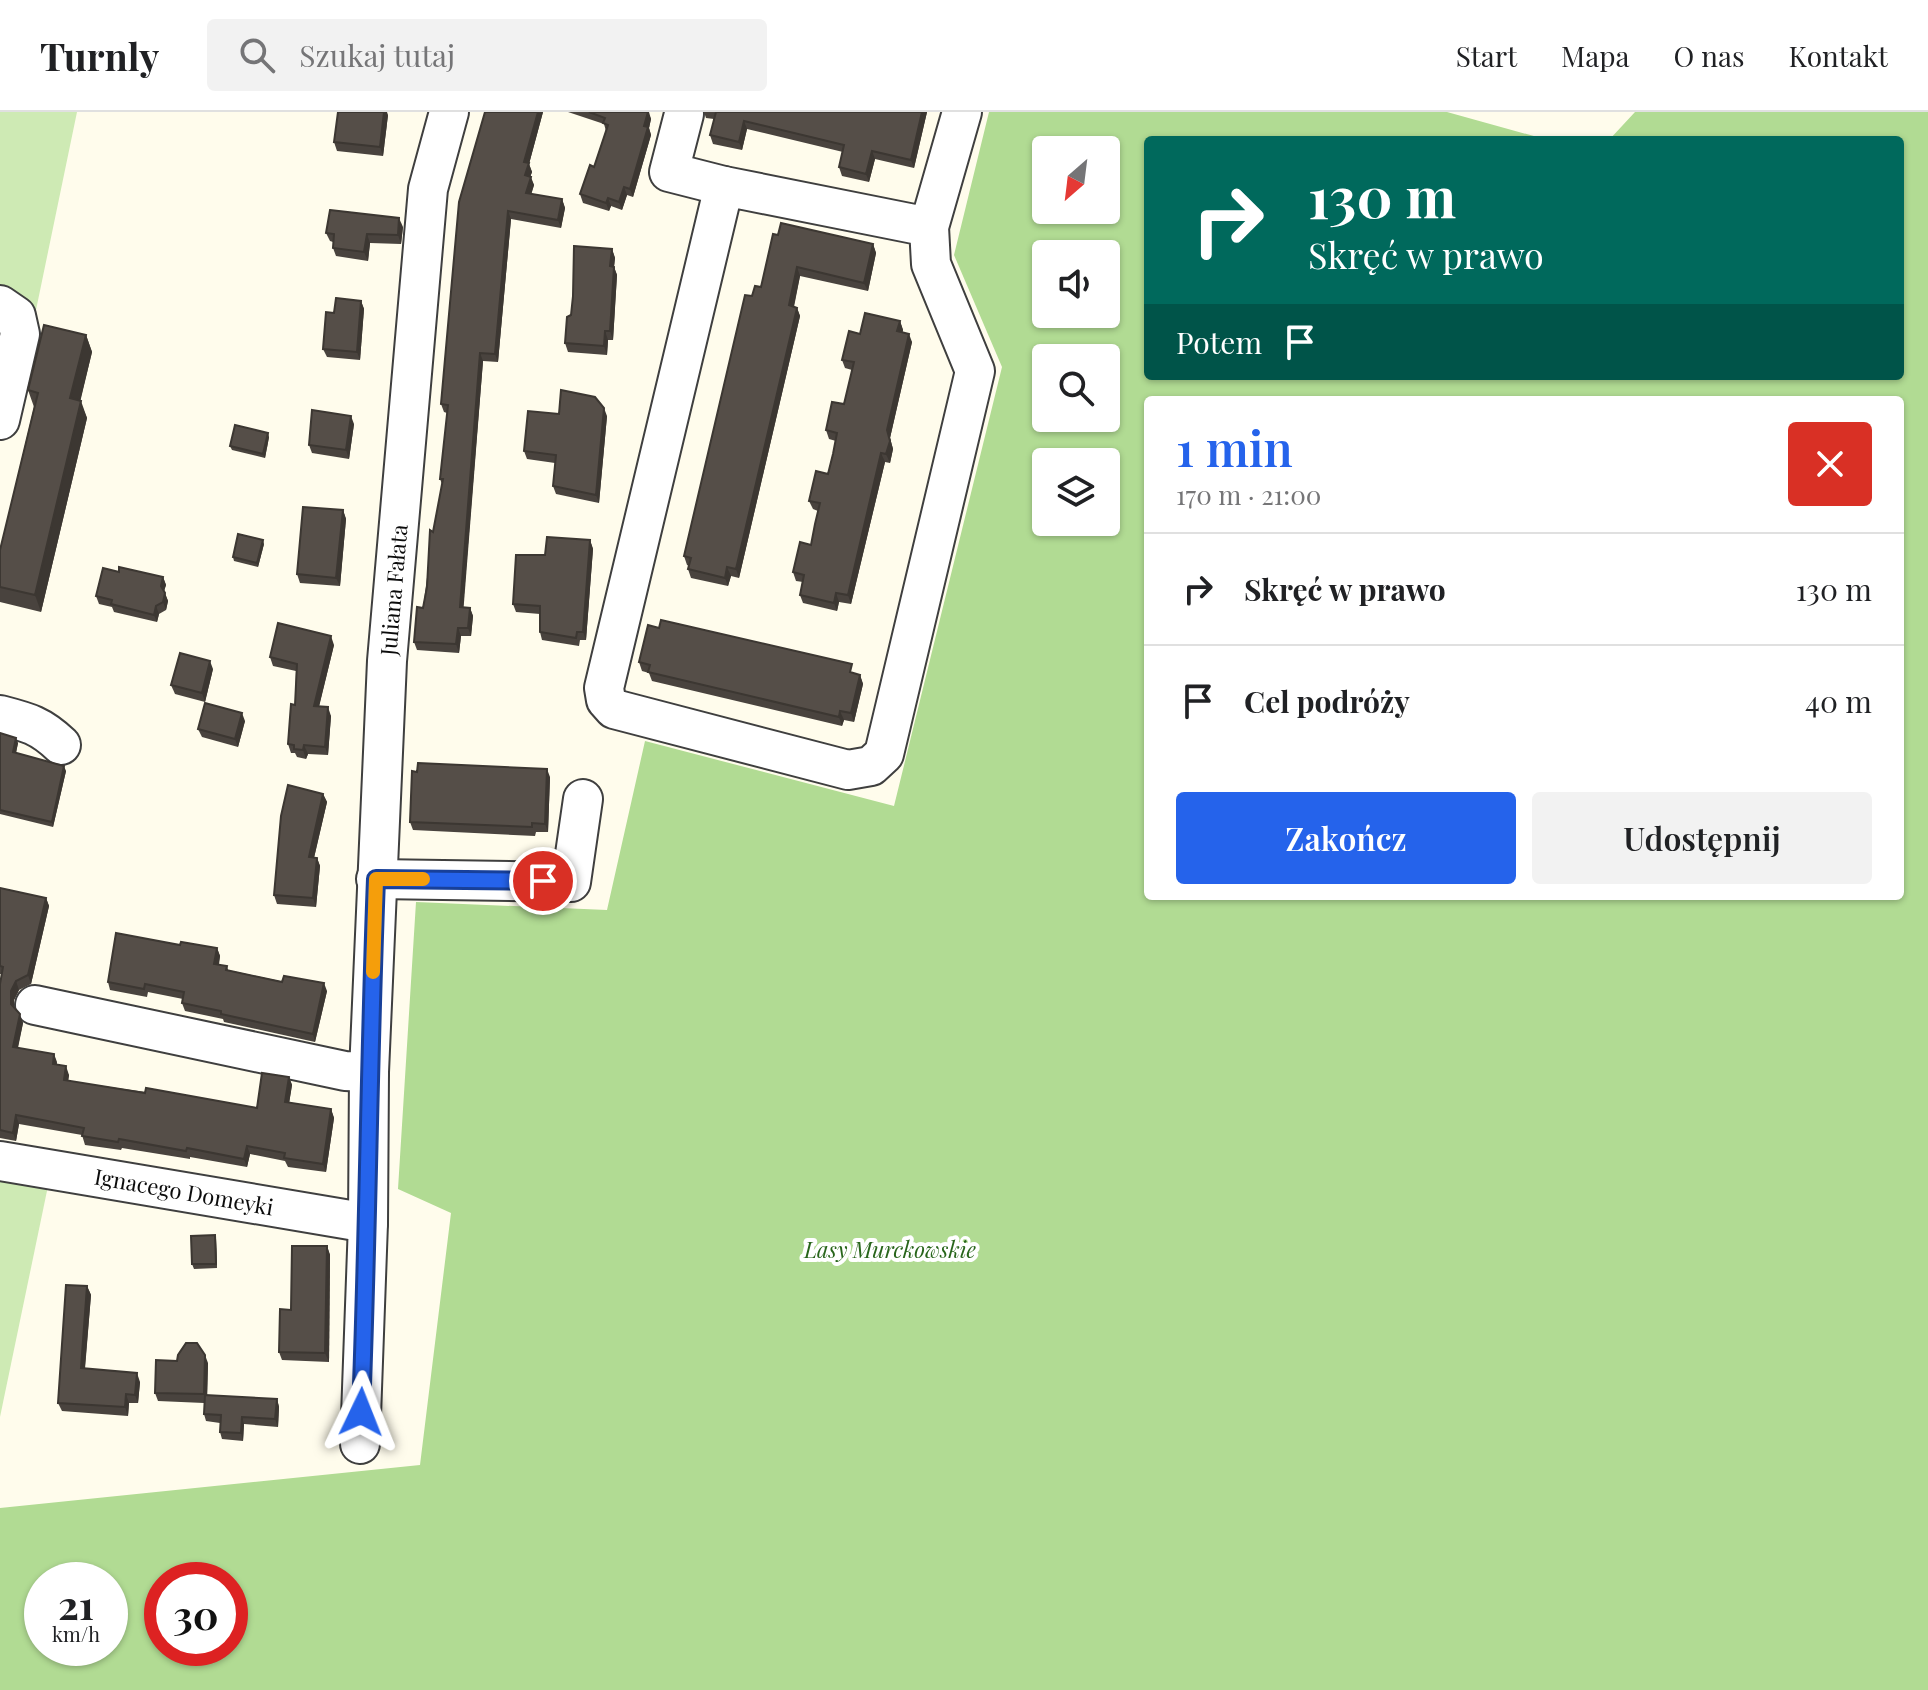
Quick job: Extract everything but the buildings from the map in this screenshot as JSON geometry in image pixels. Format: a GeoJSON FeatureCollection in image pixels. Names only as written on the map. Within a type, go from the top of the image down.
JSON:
{"type":"FeatureCollection","features":[{"type":"Feature","properties":{"kind":"street","name":"Juliana Fałata"},"geometry":{"type":"LineString","coordinates":[[360,1444],[368,1223],[369,1072],[387,661],[428,189],[449,112]]}},
{"type":"Feature","properties":{"kind":"street"},"geometry":{"type":"LineString","coordinates":[[724,186],[604,688],[606,700],[614,709],[848,770],[871,766],[884,754],[975,371],[931,264],[929,227],[962,112]]}},
{"type":"Feature","properties":{"kind":"street"},"geometry":{"type":"LineString","coordinates":[[684,114],[669,172],[929,227]]}},
{"type":"Feature","properties":{"kind":"street"},"geometry":{"type":"LineString","coordinates":[[0,305],[16,316],[20,334],[0,420]]}},
{"type":"Feature","properties":{"kind":"street"},"geometry":{"type":"LineString","coordinates":[[0,715],[29,722],[45,730],[61,745]]}},
{"type":"Feature","properties":{"kind":"street"},"geometry":{"type":"LineString","coordinates":[[376,879],[571,882],[583,799]]}},
{"type":"Feature","properties":{"kind":"street"},"geometry":{"type":"LineString","coordinates":[[35,1005],[345,1071],[369,1072]]}},
{"type":"Feature","properties":{"kind":"street","name":"Ignacego Domeyki"},"geometry":{"type":"LineString","coordinates":[[0,1161],[368,1223]]}},
{"type":"Feature","properties":{"kind":"green space"},"geometry":{"type":"Polygon","coordinates":[[[0,112],[77,112],[36,310],[0,288],[0,112]]]}},
{"type":"Feature","properties":{"kind":"green space","name":"Lasy Murckowskie"},"geometry":{"type":"Polygon","coordinates":[[[989,112],[1447,112],[1534,136],[1144,136],[1144,380],[1904,380],[1904,136],[1613,136],[1635,112],[1928,112],[1928,1690],[0,1690],[0,1508],[420,1465],[451,1213],[398,1189],[416,902],[607,910],[645,741],[894,806],[1002,367],[954,255],[989,112]]]}},
{"type":"Feature","properties":{"kind":"green space"},"geometry":{"type":"Polygon","coordinates":[[[0,1177],[48,1186],[0,1417],[0,1177]]]}},
{"type":"Feature","properties":{"kind":"slow traffic"},"geometry":{"type":"LineString","coordinates":[[373,972],[376,879],[423,879]]}},
{"type":"Feature","properties":{"kind":"route"},"geometry":{"type":"LineString","coordinates":[[361,1412],[376,879],[543,881]]}}]}
